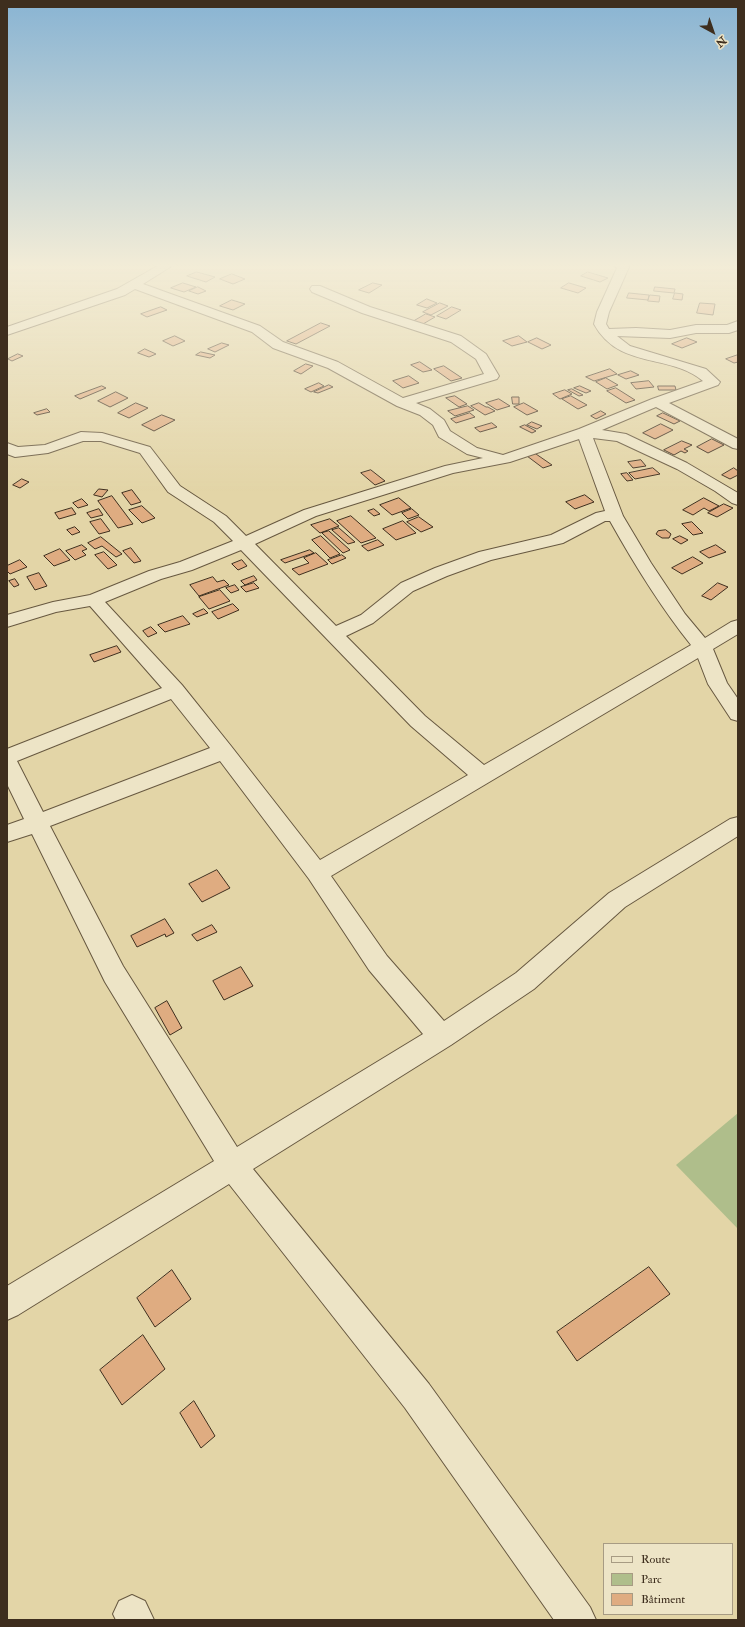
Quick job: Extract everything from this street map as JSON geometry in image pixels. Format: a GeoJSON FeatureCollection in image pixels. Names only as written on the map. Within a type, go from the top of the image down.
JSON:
{"type":"FeatureCollection","features":[{"type":"Feature","properties":{"kind":"street"},"geometry":{"type":"LineString","coordinates":[[271,340],[278,345],[333,365],[402,403],[425,412],[439,422],[444,434],[472,451],[505,459]]}},
{"type":"Feature","properties":{"kind":"street"},"geometry":{"type":"LineString","coordinates":[[402,403],[492,376],[481,358],[457,340]]}},
{"type":"Feature","properties":{"kind":"street"},"geometry":{"type":"LineString","coordinates":[[7,621],[53,608],[94,600],[155,575],[186,566],[244,543],[317,510],[450,469],[505,459],[584,432],[657,402],[713,382],[701,372],[625,349],[614,340]]}},
{"type":"Feature","properties":{"kind":"street"},"geometry":{"type":"LineString","coordinates":[[657,402],[738,445]]}},
{"type":"Feature","properties":{"kind":"street"},"geometry":{"type":"LineString","coordinates":[[584,432],[621,437],[682,466],[721,488],[738,500]]}},
{"type":"Feature","properties":{"kind":"street"},"geometry":{"type":"LineString","coordinates":[[584,432],[615,516],[642,563],[679,618],[703,648],[718,684],[738,714]]}},
{"type":"Feature","properties":{"kind":"street"},"geometry":{"type":"LineString","coordinates":[[7,447],[14,452],[48,449],[81,436],[102,437],[145,450],[174,489],[220,519],[418,721],[482,775]]}},
{"type":"Feature","properties":{"kind":"street"},"geometry":{"type":"LineString","coordinates":[[334,634],[367,619],[407,587],[441,572],[484,556],[557,539],[602,516],[615,516]]}},
{"type":"Feature","properties":{"kind":"street"},"geometry":{"type":"LineString","coordinates":[[94,600],[175,690],[224,751],[317,873],[378,963],[442,1037]]}},
{"type":"Feature","properties":{"kind":"street"},"geometry":{"type":"LineString","coordinates":[[317,873],[482,775],[703,648],[738,626]]}},
{"type":"Feature","properties":{"kind":"street"},"geometry":{"type":"LineString","coordinates":[[7,757],[175,690]]}},
{"type":"Feature","properties":{"kind":"street"},"geometry":{"type":"LineString","coordinates":[[7,834],[224,751]]}},
{"type":"Feature","properties":{"kind":"street"},"geometry":{"type":"LineString","coordinates":[[7,763],[114,974],[233,1166],[417,1396],[576,1620]]}},
{"type":"Feature","properties":{"kind":"street"},"geometry":{"type":"LineString","coordinates":[[7,1304],[442,1037],[525,981],[617,900],[738,825]]}},
{"type":"Feature","properties":{"kind":"green space"},"geometry":{"type":"Polygon","coordinates":[[[738,1113],[738,1229],[676,1165],[738,1113]]]}},
{"type":"Feature","properties":{"kind":"building"},"geometry":{"type":"Polygon","coordinates":[[[183,340],[185,341],[173,346],[163,341],[183,340]]]}},
{"type":"Feature","properties":{"kind":"building"},"geometry":{"type":"Polygon","coordinates":[[[289,340],[304,340],[296,344],[287,341],[289,340]]]}},
{"type":"Feature","properties":{"kind":"building"},"geometry":{"type":"Polygon","coordinates":[[[524,340],[527,342],[512,346],[503,341],[524,340]]]}},
{"type":"Feature","properties":{"kind":"building"},"geometry":{"type":"Polygon","coordinates":[[[533,340],[541,340],[551,345],[542,349],[528,342],[533,340]]]}},
{"type":"Feature","properties":{"kind":"building"},"geometry":{"type":"Polygon","coordinates":[[[682,340],[692,340],[697,342],[682,348],[672,344],[682,340]]]}},
{"type":"Feature","properties":{"kind":"building"},"geometry":{"type":"Polygon","coordinates":[[[222,343],[229,345],[215,352],[208,349],[222,343]]]}},
{"type":"Feature","properties":{"kind":"building"},"geometry":{"type":"Polygon","coordinates":[[[145,349],[156,354],[149,357],[138,353],[145,349]]]}},
{"type":"Feature","properties":{"kind":"building"},"geometry":{"type":"Polygon","coordinates":[[[201,352],[215,355],[210,358],[196,355],[201,352]]]}},
{"type":"Feature","properties":{"kind":"building"},"geometry":{"type":"Polygon","coordinates":[[[18,354],[23,356],[12,361],[8,359],[18,354]]]}},
{"type":"Feature","properties":{"kind":"building"},"geometry":{"type":"Polygon","coordinates":[[[738,355],[738,362],[734,363],[726,359],[738,355]]]}},
{"type":"Feature","properties":{"kind":"building"},"geometry":{"type":"Polygon","coordinates":[[[420,362],[432,370],[423,372],[411,365],[420,362]]]}},
{"type":"Feature","properties":{"kind":"building"},"geometry":{"type":"Polygon","coordinates":[[[306,364],[313,366],[301,374],[294,371],[306,364]]]}},
{"type":"Feature","properties":{"kind":"building"},"geometry":{"type":"Polygon","coordinates":[[[444,366],[462,378],[451,381],[434,369],[444,366]]]}},
{"type":"Feature","properties":{"kind":"building"},"geometry":{"type":"Polygon","coordinates":[[[610,369],[617,374],[594,381],[586,377],[610,369]]]}},
{"type":"Feature","properties":{"kind":"building"},"geometry":{"type":"Polygon","coordinates":[[[631,371],[639,375],[626,379],[618,375],[631,371]]]}},
{"type":"Feature","properties":{"kind":"building"},"geometry":{"type":"Polygon","coordinates":[[[409,376],[419,383],[403,388],[393,381],[409,376]]]}},
{"type":"Feature","properties":{"kind":"building"},"geometry":{"type":"Polygon","coordinates":[[[606,378],[618,385],[607,389],[596,382],[606,378]]]}},
{"type":"Feature","properties":{"kind":"building"},"geometry":{"type":"Polygon","coordinates":[[[649,381],[654,387],[636,389],[631,383],[649,381]]]}},
{"type":"Feature","properties":{"kind":"building"},"geometry":{"type":"Polygon","coordinates":[[[319,383],[324,386],[311,392],[305,389],[319,383]]]}},
{"type":"Feature","properties":{"kind":"building"},"geometry":{"type":"Polygon","coordinates":[[[329,385],[333,387],[318,393],[314,392],[329,385]]]}},
{"type":"Feature","properties":{"kind":"building"},"geometry":{"type":"Polygon","coordinates":[[[102,386],[106,388],[80,399],[75,396],[102,386]]]}},
{"type":"Feature","properties":{"kind":"building"},"geometry":{"type":"Polygon","coordinates":[[[580,386],[591,391],[586,393],[574,388],[580,386]]]}},
{"type":"Feature","properties":{"kind":"building"},"geometry":{"type":"Polygon","coordinates":[[[658,386],[675,386],[676,390],[659,390],[658,386]]]}},
{"type":"Feature","properties":{"kind":"building"},"geometry":{"type":"Polygon","coordinates":[[[616,388],[635,400],[626,403],[607,391],[616,388]]]}},
{"type":"Feature","properties":{"kind":"building"},"geometry":{"type":"Polygon","coordinates":[[[572,389],[583,395],[579,396],[568,390],[572,389]]]}},
{"type":"Feature","properties":{"kind":"building"},"geometry":{"type":"Polygon","coordinates":[[[565,390],[572,394],[560,399],[553,394],[565,390]]]}},
{"type":"Feature","properties":{"kind":"building"},"geometry":{"type":"Polygon","coordinates":[[[116,392],[128,398],[110,407],[98,401],[116,392]]]}},
{"type":"Feature","properties":{"kind":"building"},"geometry":{"type":"Polygon","coordinates":[[[455,396],[467,404],[459,407],[446,398],[455,396]]]}},
{"type":"Feature","properties":{"kind":"building"},"geometry":{"type":"Polygon","coordinates":[[[571,396],[587,405],[578,409],[562,399],[571,396]]]}},
{"type":"Feature","properties":{"kind":"building"},"geometry":{"type":"Polygon","coordinates":[[[512,397],[519,397],[519,404],[513,404],[512,397]]]}},
{"type":"Feature","properties":{"kind":"building"},"geometry":{"type":"Polygon","coordinates":[[[499,399],[510,406],[497,410],[486,403],[499,399]]]}},
{"type":"Feature","properties":{"kind":"building"},"geometry":{"type":"Polygon","coordinates":[[[136,403],[148,408],[129,418],[118,413],[136,403]]]}},
{"type":"Feature","properties":{"kind":"building"},"geometry":{"type":"Polygon","coordinates":[[[479,403],[495,411],[485,415],[471,406],[479,403]]]}},
{"type":"Feature","properties":{"kind":"building"},"geometry":{"type":"Polygon","coordinates":[[[524,403],[538,411],[527,415],[514,407],[524,403]]]}},
{"type":"Feature","properties":{"kind":"building"},"geometry":{"type":"Polygon","coordinates":[[[468,406],[474,410],[455,416],[448,411],[468,406]]]}},
{"type":"Feature","properties":{"kind":"building"},"geometry":{"type":"Polygon","coordinates":[[[47,409],[50,412],[37,415],[34,413],[47,409]]]}},
{"type":"Feature","properties":{"kind":"building"},"geometry":{"type":"Polygon","coordinates":[[[601,411],[606,414],[596,419],[591,416],[601,411]]]}},
{"type":"Feature","properties":{"kind":"building"},"geometry":{"type":"Polygon","coordinates":[[[470,413],[475,417],[456,423],[451,419],[470,413]]]}},
{"type":"Feature","properties":{"kind":"building"},"geometry":{"type":"Polygon","coordinates":[[[663,413],[680,421],[674,424],[657,416],[663,413]]]}},
{"type":"Feature","properties":{"kind":"building"},"geometry":{"type":"Polygon","coordinates":[[[162,415],[175,420],[154,431],[142,425],[162,415]]]}},
{"type":"Feature","properties":{"kind":"building"},"geometry":{"type":"Polygon","coordinates":[[[532,422],[542,426],[537,429],[527,425],[532,422]]]}},
{"type":"Feature","properties":{"kind":"building"},"geometry":{"type":"Polygon","coordinates":[[[492,423],[497,427],[480,432],[475,428],[492,423]]]}},
{"type":"Feature","properties":{"kind":"building"},"geometry":{"type":"Polygon","coordinates":[[[661,424],[673,430],[655,439],[643,433],[661,424]]]}},
{"type":"Feature","properties":{"kind":"building"},"geometry":{"type":"Polygon","coordinates":[[[525,425],[536,431],[532,433],[520,427],[525,425]]]}},
{"type":"Feature","properties":{"kind":"building"},"geometry":{"type":"Polygon","coordinates":[[[712,439],[724,445],[708,453],[697,447],[712,439]]]}},
{"type":"Feature","properties":{"kind":"building"},"geometry":{"type":"Polygon","coordinates":[[[682,441],[692,445],[684,449],[688,451],[685,453],[681,451],[674,455],[664,450],[682,441]]]}},
{"type":"Feature","properties":{"kind":"building"},"geometry":{"type":"Polygon","coordinates":[[[536,454],[552,465],[543,468],[527,456],[536,454]]]}},
{"type":"Feature","properties":{"kind":"building"},"geometry":{"type":"Polygon","coordinates":[[[641,460],[646,466],[633,468],[628,462],[641,460]]]}},
{"type":"Feature","properties":{"kind":"building"},"geometry":{"type":"Polygon","coordinates":[[[653,468],[660,474],[635,479],[629,473],[653,468]]]}},
{"type":"Feature","properties":{"kind":"building"},"geometry":{"type":"Polygon","coordinates":[[[734,468],[738,471],[738,475],[730,479],[722,475],[734,468]]]}},
{"type":"Feature","properties":{"kind":"building"},"geometry":{"type":"Polygon","coordinates":[[[371,470],[385,481],[375,485],[361,473],[371,470]]]}},
{"type":"Feature","properties":{"kind":"building"},"geometry":{"type":"Polygon","coordinates":[[[627,473],[633,480],[627,481],[621,474],[627,473]]]}},
{"type":"Feature","properties":{"kind":"building"},"geometry":{"type":"Polygon","coordinates":[[[22,479],[29,482],[20,488],[13,485],[22,479]]]}},
{"type":"Feature","properties":{"kind":"building"},"geometry":{"type":"Polygon","coordinates":[[[99,489],[108,490],[102,497],[94,495],[99,489]]]}},
{"type":"Feature","properties":{"kind":"building"},"geometry":{"type":"Polygon","coordinates":[[[132,490],[141,502],[131,505],[122,493],[132,490]]]}},
{"type":"Feature","properties":{"kind":"building"},"geometry":{"type":"Polygon","coordinates":[[[585,495],[594,502],[575,509],[566,502],[585,495]]]}},
{"type":"Feature","properties":{"kind":"building"},"geometry":{"type":"Polygon","coordinates":[[[112,496],[133,524],[118,528],[98,501],[112,496]]]}},
{"type":"Feature","properties":{"kind":"building"},"geometry":{"type":"Polygon","coordinates":[[[399,498],[411,508],[392,515],[380,505],[399,498]]]}},
{"type":"Feature","properties":{"kind":"building"},"geometry":{"type":"Polygon","coordinates":[[[704,498],[719,506],[709,511],[704,508],[693,515],[683,510],[704,498]]]}},
{"type":"Feature","properties":{"kind":"building"},"geometry":{"type":"Polygon","coordinates":[[[82,499],[88,505],[78,508],[73,503],[82,499]]]}},
{"type":"Feature","properties":{"kind":"building"},"geometry":{"type":"Polygon","coordinates":[[[724,504],[733,508],[717,517],[708,513],[724,504]]]}},
{"type":"Feature","properties":{"kind":"building"},"geometry":{"type":"Polygon","coordinates":[[[142,506],[155,518],[142,523],[129,510],[142,506]]]}},
{"type":"Feature","properties":{"kind":"building"},"geometry":{"type":"Polygon","coordinates":[[[72,508],[76,514],[59,519],[55,513],[72,508]]]}},
{"type":"Feature","properties":{"kind":"building"},"geometry":{"type":"Polygon","coordinates":[[[99,509],[103,515],[91,518],[87,513],[99,509]]]}},
{"type":"Feature","properties":{"kind":"building"},"geometry":{"type":"Polygon","coordinates":[[[374,509],[380,514],[374,516],[368,511],[374,509]]]}},
{"type":"Feature","properties":{"kind":"building"},"geometry":{"type":"Polygon","coordinates":[[[412,509],[419,515],[408,519],[402,513],[412,509]]]}},
{"type":"Feature","properties":{"kind":"building"},"geometry":{"type":"Polygon","coordinates":[[[351,516],[376,538],[361,543],[337,521],[351,516]]]}},
{"type":"Feature","properties":{"kind":"building"},"geometry":{"type":"Polygon","coordinates":[[[419,517],[433,527],[421,532],[407,522],[419,517]]]}},
{"type":"Feature","properties":{"kind":"building"},"geometry":{"type":"Polygon","coordinates":[[[101,519],[110,531],[99,534],[90,522],[101,519]]]}},
{"type":"Feature","properties":{"kind":"building"},"geometry":{"type":"Polygon","coordinates":[[[330,519],[339,526],[320,533],[311,525],[330,519]]]}},
{"type":"Feature","properties":{"kind":"building"},"geometry":{"type":"Polygon","coordinates":[[[403,521],[416,533],[396,540],[383,529],[403,521]]]}},
{"type":"Feature","properties":{"kind":"building"},"geometry":{"type":"Polygon","coordinates":[[[692,522],[703,533],[693,535],[682,524],[692,522]]]}},
{"type":"Feature","properties":{"kind":"building"},"geometry":{"type":"Polygon","coordinates":[[[75,527],[80,532],[72,535],[67,530],[75,527]]]}},
{"type":"Feature","properties":{"kind":"building"},"geometry":{"type":"Polygon","coordinates":[[[339,528],[355,542],[348,544],[332,530],[339,528]]]}},
{"type":"Feature","properties":{"kind":"building"},"geometry":{"type":"Polygon","coordinates":[[[666,530],[671,534],[669,538],[662,538],[656,534],[658,531],[666,530]]]}},
{"type":"Feature","properties":{"kind":"building"},"geometry":{"type":"Polygon","coordinates":[[[329,531],[350,550],[343,553],[322,533],[329,531]]]}},
{"type":"Feature","properties":{"kind":"building"},"geometry":{"type":"Polygon","coordinates":[[[321,536],[340,554],[330,558],[312,540],[321,536]]]}},
{"type":"Feature","properties":{"kind":"building"},"geometry":{"type":"Polygon","coordinates":[[[680,536],[688,540],[681,544],[673,539],[680,536]]]}},
{"type":"Feature","properties":{"kind":"building"},"geometry":{"type":"Polygon","coordinates":[[[101,537],[122,554],[116,557],[102,546],[95,549],[88,543],[101,537]]]}},
{"type":"Feature","properties":{"kind":"building"},"geometry":{"type":"Polygon","coordinates":[[[378,540],[384,545],[368,551],[362,546],[378,540]]]}},
{"type":"Feature","properties":{"kind":"building"},"geometry":{"type":"Polygon","coordinates":[[[82,545],[87,549],[82,551],[86,555],[75,560],[66,551],[82,545]]]}},
{"type":"Feature","properties":{"kind":"building"},"geometry":{"type":"Polygon","coordinates":[[[716,545],[726,552],[709,558],[700,552],[716,545]]]}},
{"type":"Feature","properties":{"kind":"building"},"geometry":{"type":"Polygon","coordinates":[[[131,548],[141,561],[134,563],[123,551],[131,548]]]}},
{"type":"Feature","properties":{"kind":"building"},"geometry":{"type":"Polygon","coordinates":[[[60,549],[70,560],[54,566],[44,556],[60,549]]]}},
{"type":"Feature","properties":{"kind":"building"},"geometry":{"type":"Polygon","coordinates":[[[310,550],[314,553],[285,563],[281,560],[310,550]]]}},
{"type":"Feature","properties":{"kind":"building"},"geometry":{"type":"Polygon","coordinates":[[[104,552],[117,565],[108,569],[95,555],[104,552]]]}},
{"type":"Feature","properties":{"kind":"building"},"geometry":{"type":"Polygon","coordinates":[[[316,553],[328,564],[299,575],[292,569],[309,563],[304,558],[316,553]]]}},
{"type":"Feature","properties":{"kind":"building"},"geometry":{"type":"Polygon","coordinates":[[[342,555],[346,558],[332,564],[328,560],[342,555]]]}},
{"type":"Feature","properties":{"kind":"building"},"geometry":{"type":"Polygon","coordinates":[[[693,557],[703,563],[682,574],[672,568],[693,557]]]}},
{"type":"Feature","properties":{"kind":"building"},"geometry":{"type":"Polygon","coordinates":[[[20,560],[27,567],[10,574],[7,571],[7,566],[20,560]]]}},
{"type":"Feature","properties":{"kind":"building"},"geometry":{"type":"Polygon","coordinates":[[[242,560],[247,566],[238,570],[232,564],[242,560]]]}},
{"type":"Feature","properties":{"kind":"building"},"geometry":{"type":"Polygon","coordinates":[[[39,573],[47,586],[35,590],[27,577],[39,573]]]}},
{"type":"Feature","properties":{"kind":"building"},"geometry":{"type":"Polygon","coordinates":[[[254,576],[257,580],[245,585],[241,581],[254,576]]]}},
{"type":"Feature","properties":{"kind":"building"},"geometry":{"type":"Polygon","coordinates":[[[213,577],[217,582],[224,580],[229,585],[199,596],[190,585],[213,577]]]}},
{"type":"Feature","properties":{"kind":"building"},"geometry":{"type":"Polygon","coordinates":[[[15,579],[19,585],[14,587],[9,581],[15,579]]]}},
{"type":"Feature","properties":{"kind":"building"},"geometry":{"type":"Polygon","coordinates":[[[254,583],[259,588],[246,592],[241,587],[254,583]]]}},
{"type":"Feature","properties":{"kind":"building"},"geometry":{"type":"Polygon","coordinates":[[[718,583],[728,587],[711,600],[702,596],[718,583]]]}},
{"type":"Feature","properties":{"kind":"building"},"geometry":{"type":"Polygon","coordinates":[[[235,585],[239,590],[231,593],[226,588],[235,585]]]}},
{"type":"Feature","properties":{"kind":"building"},"geometry":{"type":"Polygon","coordinates":[[[220,590],[230,601],[209,609],[199,597],[220,590]]]}},
{"type":"Feature","properties":{"kind":"building"},"geometry":{"type":"Polygon","coordinates":[[[233,604],[239,610],[218,619],[212,612],[233,604]]]}},
{"type":"Feature","properties":{"kind":"building"},"geometry":{"type":"Polygon","coordinates":[[[204,609],[208,613],[197,617],[193,614],[204,609]]]}},
{"type":"Feature","properties":{"kind":"building"},"geometry":{"type":"Polygon","coordinates":[[[183,616],[190,624],[165,632],[158,625],[183,616]]]}},
{"type":"Feature","properties":{"kind":"building"},"geometry":{"type":"Polygon","coordinates":[[[151,627],[157,633],[148,637],[143,631],[151,627]]]}},
{"type":"Feature","properties":{"kind":"building"},"geometry":{"type":"Polygon","coordinates":[[[117,646],[121,652],[94,662],[90,655],[117,646]]]}},
{"type":"Feature","properties":{"kind":"building"},"geometry":{"type":"Polygon","coordinates":[[[217,870],[230,888],[202,902],[189,884],[217,870]]]}},
{"type":"Feature","properties":{"kind":"building"},"geometry":{"type":"Polygon","coordinates":[[[165,919],[174,933],[166,937],[165,934],[137,947],[131,936],[165,919]]]}},
{"type":"Feature","properties":{"kind":"building"},"geometry":{"type":"Polygon","coordinates":[[[212,925],[217,932],[197,941],[192,935],[212,925]]]}},
{"type":"Feature","properties":{"kind":"building"},"geometry":{"type":"Polygon","coordinates":[[[241,967],[253,986],[224,1000],[213,981],[241,967]]]}},
{"type":"Feature","properties":{"kind":"building"},"geometry":{"type":"Polygon","coordinates":[[[167,1001],[182,1028],[170,1035],[155,1008],[167,1001]]]}},
{"type":"Feature","properties":{"kind":"building"},"geometry":{"type":"Polygon","coordinates":[[[649,1267],[670,1294],[577,1361],[557,1332],[649,1267]]]}},
{"type":"Feature","properties":{"kind":"building"},"geometry":{"type":"Polygon","coordinates":[[[172,1270],[191,1299],[155,1327],[137,1298],[172,1270]]]}},
{"type":"Feature","properties":{"kind":"building"},"geometry":{"type":"Polygon","coordinates":[[[143,1335],[165,1369],[122,1405],[100,1370],[143,1335]]]}},
{"type":"Feature","properties":{"kind":"building"},"geometry":{"type":"Polygon","coordinates":[[[194,1401],[215,1436],[201,1448],[180,1413],[194,1401]]]}}]}
